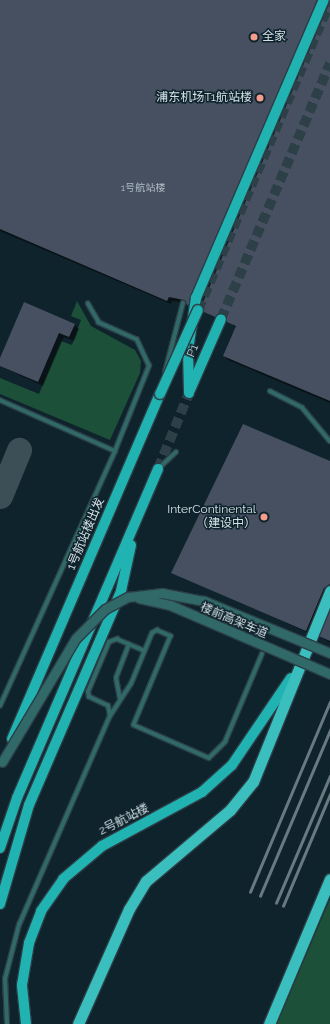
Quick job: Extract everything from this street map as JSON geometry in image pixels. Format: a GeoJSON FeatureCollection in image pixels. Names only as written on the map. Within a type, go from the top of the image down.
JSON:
{"type":"FeatureCollection","features":[{"type":"Feature","properties":{"kind":"highway"},"geometry":{"type":"LineString","coordinates":[[78,1024],[129,909],[146,881],[230,810],[253,782],[264,760],[296,669],[330,592]]}},
{"type":"Feature","properties":{"kind":"highway"},"geometry":{"type":"LineString","coordinates":[[269,1024],[330,879]]}},
{"type":"Feature","properties":{"kind":"main road","name":"P1"},"geometry":{"type":"LineString","coordinates":[[221,319],[189,394],[188,350],[196,298],[324,0]]}},
{"type":"Feature","properties":{"kind":"main road","name":"1号航站楼出发"},"geometry":{"type":"LineString","coordinates":[[1,766],[160,394],[198,310]]}},
{"type":"Feature","properties":{"kind":"main road"},"geometry":{"type":"LineString","coordinates":[[0,848],[19,792],[95,620],[158,469]]}},
{"type":"Feature","properties":{"kind":"main road"},"geometry":{"type":"LineString","coordinates":[[0,904],[29,805],[84,672],[121,591],[135,525]]}},
{"type":"Feature","properties":{"kind":"main road"},"geometry":{"type":"LineString","coordinates":[[84,672],[95,620]]}},
{"type":"Feature","properties":{"kind":"main road","name":"2号航站楼"},"geometry":{"type":"LineString","coordinates":[[26,1024],[24,967],[34,926],[51,894],[83,859],[202,792],[232,765],[296,669]]}},
{"type":"Feature","properties":{"kind":"street","name":"楼前高架车道"},"geometry":{"type":"LineString","coordinates":[[1,766],[76,638],[105,609],[128,597],[162,593],[197,599],[330,653]]}},
{"type":"Feature","properties":{"kind":"street","name":"楼前高架车道"},"geometry":{"type":"LineString","coordinates":[[128,597],[170,605],[330,674]]}},
{"type":"Feature","properties":{"kind":"lane"},"geometry":{"type":"LineString","coordinates":[[160,394],[183,303]]}},
{"type":"Feature","properties":{"kind":"lane"},"geometry":{"type":"LineString","coordinates":[[0,706],[115,451],[149,366],[137,340],[99,323],[88,304]]}},
{"type":"Feature","properties":{"kind":"lane"},"geometry":{"type":"LineString","coordinates":[[270,391],[302,407],[330,441]]}},
{"type":"Feature","properties":{"kind":"lane"},"geometry":{"type":"LineString","coordinates":[[0,400],[115,451]]}},
{"type":"Feature","properties":{"kind":"lane"},"geometry":{"type":"LineString","coordinates":[[158,469],[176,452]]}},
{"type":"Feature","properties":{"kind":"lane"},"geometry":{"type":"LineString","coordinates":[[7,1024],[5,979],[14,938],[110,716],[130,684],[145,651],[157,630],[172,636],[134,726],[209,758],[225,742],[262,654]]}},
{"type":"Feature","properties":{"kind":"lane"},"geometry":{"type":"LineString","coordinates":[[110,716],[108,706],[90,697],[88,692],[109,642],[117,639],[145,651]]}},
{"type":"Feature","properties":{"kind":"lane"},"geometry":{"type":"LineString","coordinates":[[120,699],[116,678],[129,644]]}},
{"type":"Feature","properties":{"kind":"green space"},"geometry":{"type":"Polygon","coordinates":[[[77,301],[91,326],[135,350],[141,361],[140,373],[110,440],[0,394],[0,378],[39,394],[61,341],[72,345],[81,320],[71,316],[77,301]]]}},
{"type":"Feature","properties":{"kind":"green space"},"geometry":{"type":"Polygon","coordinates":[[[330,899],[330,1024],[277,1024],[330,899]]]}},
{"type":"Feature","properties":{"kind":"building"},"geometry":{"type":"Polygon","coordinates":[[[0,0],[317,0],[188,306],[184,300],[169,297],[167,301],[0,229],[0,0]]]}},
{"type":"Feature","properties":{"kind":"building"},"geometry":{"type":"Polygon","coordinates":[[[330,2],[330,401],[223,356],[236,326],[227,322],[223,313],[215,317],[204,312],[202,305],[330,2]]]}},
{"type":"Feature","properties":{"kind":"building"},"geometry":{"type":"Polygon","coordinates":[[[24,302],[75,324],[69,337],[59,333],[38,382],[0,366],[0,358],[24,302]]]}},
{"type":"Feature","properties":{"kind":"building","name":"InterContinental （建设中）"},"geometry":{"type":"Polygon","coordinates":[[[243,424],[330,461],[330,584],[324,588],[306,631],[171,573],[243,424]]]}},
{"type":"Feature","properties":{"kind":"building"},"geometry":{"type":"Polygon","coordinates":[[[330,610],[330,641],[319,636],[330,610]]]}},
{"type":"Feature","properties":{"kind":"taxiway"},"geometry":{"type":"LineString","coordinates":[[0,496],[19,450]]}},
{"type":"Feature","properties":{"kind":"tunnel"},"geometry":{"type":"LineString","coordinates":[[198,310],[330,2]]}},
{"type":"Feature","properties":{"kind":"tunnel"},"geometry":{"type":"LineString","coordinates":[[221,319],[330,63]]}},
{"type":"Feature","properties":{"kind":"tunnel"},"geometry":{"type":"LineString","coordinates":[[158,469],[189,393]]}},
{"type":"Feature","properties":{"kind":"railway"},"geometry":{"type":"LineString","coordinates":[[250,892],[330,702]]}},
{"type":"Feature","properties":{"kind":"railway"},"geometry":{"type":"LineString","coordinates":[[260,896],[330,730]]}},
{"type":"Feature","properties":{"kind":"railway"},"geometry":{"type":"LineString","coordinates":[[276,903],[330,776]]}},
{"type":"Feature","properties":{"kind":"railway"},"geometry":{"type":"LineString","coordinates":[[283,906],[330,794]]}},
{"type":"Feature","properties":{"kind":"place","name":"全家"},"geometry":{"type":"Point","coordinates":[254,37]}},
{"type":"Feature","properties":{"kind":"place","name":"浦东机场T1航站楼"},"geometry":{"type":"Point","coordinates":[260,98]}},
{"type":"Feature","properties":{"kind":"place","name":"InterContinental （建设中）"},"geometry":{"type":"Point","coordinates":[264,517]}}]}
